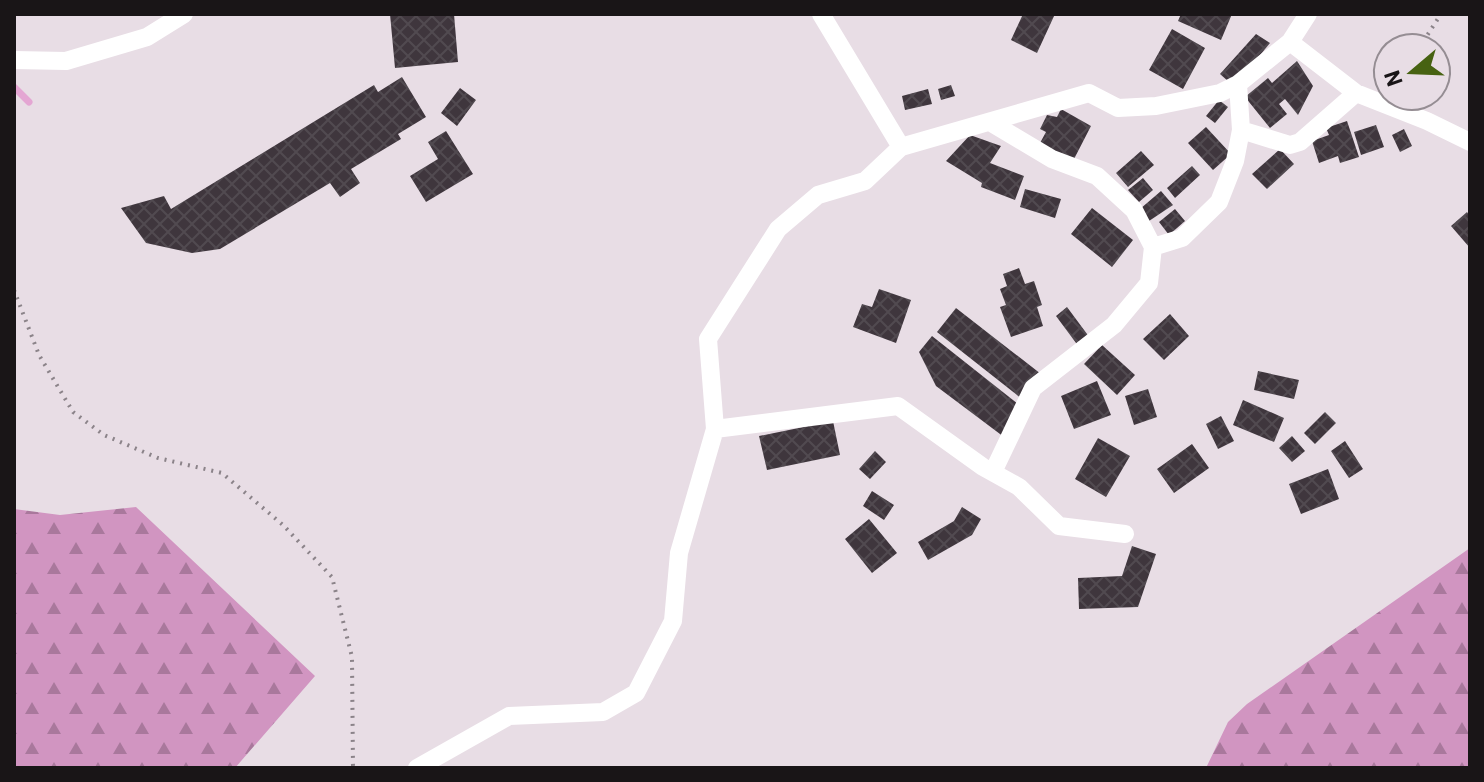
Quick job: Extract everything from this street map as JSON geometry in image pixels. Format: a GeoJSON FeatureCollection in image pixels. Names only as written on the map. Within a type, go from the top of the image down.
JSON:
{"type":"FeatureCollection","features":[{"type":"Feature","properties":{"kind":"street"},"geometry":{"type":"LineString","coordinates":[[14,60],[66,61],[147,37],[184,14]]}},
{"type":"Feature","properties":{"kind":"street"},"geometry":{"type":"LineString","coordinates":[[821,14],[901,147]]}},
{"type":"Feature","properties":{"kind":"street"},"geometry":{"type":"LineString","coordinates":[[417,768],[509,716],[603,712],[636,693],[673,621],[679,553],[715,429],[708,339],[778,229],[818,195],[865,181],[901,147],[1089,93],[1118,108],[1207,96],[1238,84],[1290,42],[1308,14]]}},
{"type":"Feature","properties":{"kind":"street"},"geometry":{"type":"LineString","coordinates":[[1290,42],[1356,93],[1470,142]]}},
{"type":"Feature","properties":{"kind":"street"},"geometry":{"type":"LineString","coordinates":[[1153,247],[1182,238],[1219,202],[1235,161],[1241,130],[1238,84]]}},
{"type":"Feature","properties":{"kind":"street"},"geometry":{"type":"LineString","coordinates":[[1241,130],[1290,145],[1300,142],[1356,93]]}},
{"type":"Feature","properties":{"kind":"street"},"geometry":{"type":"LineString","coordinates":[[990,122],[1052,159],[1097,176],[1134,210],[1153,247],[1149,283],[1114,325],[1033,388],[993,472]]}},
{"type":"Feature","properties":{"kind":"street"},"geometry":{"type":"LineString","coordinates":[[715,429],[898,406],[1019,487],[1059,526],[1125,534]]}},
{"type":"Feature","properties":{"kind":"path"},"geometry":{"type":"LineString","coordinates":[[1429,32],[1441,14]]}},
{"type":"Feature","properties":{"kind":"path"},"geometry":{"type":"LineString","coordinates":[[14,290],[39,355],[73,412],[104,435],[158,458],[222,473],[283,525],[332,577],[352,657],[353,768]]}},
{"type":"Feature","properties":{"kind":"green space"},"geometry":{"type":"Polygon","coordinates":[[[136,507],[315,676],[235,768],[14,768],[14,509],[60,515],[136,507]]]}},
{"type":"Feature","properties":{"kind":"green space"},"geometry":{"type":"Polygon","coordinates":[[[1470,548],[1470,768],[1206,768],[1228,722],[1247,704],[1470,548]]]}},
{"type":"Feature","properties":{"kind":"building"},"geometry":{"type":"Polygon","coordinates":[[[390,14],[454,14],[458,62],[395,68],[390,14]]]}},
{"type":"Feature","properties":{"kind":"building"},"geometry":{"type":"Polygon","coordinates":[[[1023,14],[1055,14],[1037,53],[1011,40],[1023,14]]]}},
{"type":"Feature","properties":{"kind":"building"},"geometry":{"type":"Polygon","coordinates":[[[1181,14],[1232,14],[1221,40],[1178,21],[1181,14]]]}},
{"type":"Feature","properties":{"kind":"building"},"geometry":{"type":"Polygon","coordinates":[[[1172,29],[1205,48],[1183,89],[1149,70],[1172,29]]]}},
{"type":"Feature","properties":{"kind":"building"},"geometry":{"type":"Polygon","coordinates":[[[1256,34],[1270,43],[1251,66],[1229,82],[1220,74],[1256,34]]]}},
{"type":"Feature","properties":{"kind":"building"},"geometry":{"type":"Polygon","coordinates":[[[1297,61],[1313,86],[1298,115],[1285,99],[1279,104],[1287,114],[1270,128],[1245,97],[1268,78],[1272,83],[1297,61]]]}},
{"type":"Feature","properties":{"kind":"building"},"geometry":{"type":"Polygon","coordinates":[[[402,77],[426,117],[398,134],[401,139],[351,169],[360,183],[340,197],[330,183],[220,249],[192,253],[146,243],[121,208],[164,196],[171,209],[374,85],[378,92],[402,77]]]}},
{"type":"Feature","properties":{"kind":"building"},"geometry":{"type":"Polygon","coordinates":[[[951,85],[955,96],[941,100],[938,89],[951,85]]]}},
{"type":"Feature","properties":{"kind":"building"},"geometry":{"type":"Polygon","coordinates":[[[460,88],[476,100],[457,126],[441,113],[460,88]]]}},
{"type":"Feature","properties":{"kind":"building"},"geometry":{"type":"Polygon","coordinates":[[[928,89],[932,104],[905,110],[902,96],[928,89]]]}},
{"type":"Feature","properties":{"kind":"building"},"geometry":{"type":"Polygon","coordinates":[[[1219,100],[1228,107],[1215,123],[1206,116],[1219,100]]]}},
{"type":"Feature","properties":{"kind":"building"},"geometry":{"type":"Polygon","coordinates":[[[1061,109],[1091,126],[1073,161],[1040,143],[1046,132],[1040,129],[1047,115],[1057,117],[1061,109]]]}},
{"type":"Feature","properties":{"kind":"building"},"geometry":{"type":"Polygon","coordinates":[[[1347,121],[1359,157],[1340,163],[1338,156],[1319,163],[1312,141],[1329,135],[1326,128],[1347,121]]]}},
{"type":"Feature","properties":{"kind":"building"},"geometry":{"type":"Polygon","coordinates":[[[1376,125],[1384,147],[1361,155],[1354,132],[1376,125]]]}},
{"type":"Feature","properties":{"kind":"building"},"geometry":{"type":"Polygon","coordinates":[[[1206,127],[1231,154],[1213,170],[1188,143],[1206,127]]]}},
{"type":"Feature","properties":{"kind":"building"},"geometry":{"type":"Polygon","coordinates":[[[1404,129],[1412,146],[1400,152],[1392,135],[1404,129]]]}},
{"type":"Feature","properties":{"kind":"building"},"geometry":{"type":"Polygon","coordinates":[[[446,131],[473,174],[426,202],[410,176],[438,159],[428,142],[446,131]]]}},
{"type":"Feature","properties":{"kind":"building"},"geometry":{"type":"Polygon","coordinates":[[[970,135],[1001,146],[990,163],[1024,176],[1015,200],[981,187],[982,183],[946,161],[970,135]]]}},
{"type":"Feature","properties":{"kind":"building"},"geometry":{"type":"Polygon","coordinates":[[[1280,149],[1294,164],[1267,189],[1252,174],[1280,149]]]}},
{"type":"Feature","properties":{"kind":"building"},"geometry":{"type":"Polygon","coordinates":[[[1141,151],[1154,165],[1128,187],[1116,173],[1141,151]]]}},
{"type":"Feature","properties":{"kind":"building"},"geometry":{"type":"Polygon","coordinates":[[[1192,166],[1200,175],[1175,198],[1167,188],[1192,166]]]}},
{"type":"Feature","properties":{"kind":"building"},"geometry":{"type":"Polygon","coordinates":[[[1143,178],[1153,190],[1139,202],[1128,190],[1143,178]]]}},
{"type":"Feature","properties":{"kind":"building"},"geometry":{"type":"Polygon","coordinates":[[[1025,189],[1061,199],[1055,218],[1020,207],[1025,189]]]}},
{"type":"Feature","properties":{"kind":"building"},"geometry":{"type":"Polygon","coordinates":[[[1161,191],[1173,205],[1149,221],[1140,209],[1161,191]]]}},
{"type":"Feature","properties":{"kind":"building"},"geometry":{"type":"Polygon","coordinates":[[[1092,208],[1133,240],[1112,267],[1071,234],[1092,208]]]}},
{"type":"Feature","properties":{"kind":"building"},"geometry":{"type":"Polygon","coordinates":[[[1175,209],[1185,221],[1169,235],[1159,222],[1175,209]]]}},
{"type":"Feature","properties":{"kind":"building"},"geometry":{"type":"Polygon","coordinates":[[[1467,212],[1470,216],[1470,248],[1451,226],[1467,212]]]}},
{"type":"Feature","properties":{"kind":"building"},"geometry":{"type":"Polygon","coordinates":[[[1019,268],[1025,284],[1034,281],[1042,305],[1037,307],[1043,326],[1011,337],[1000,307],[1006,305],[1000,289],[1007,286],[1003,274],[1019,268]]]}},
{"type":"Feature","properties":{"kind":"building"},"geometry":{"type":"Polygon","coordinates":[[[879,289],[911,300],[896,343],[853,327],[862,304],[872,307],[879,289]]]}},
{"type":"Feature","properties":{"kind":"building"},"geometry":{"type":"Polygon","coordinates":[[[1067,307],[1090,338],[1079,347],[1056,316],[1067,307]]]}},
{"type":"Feature","properties":{"kind":"building"},"geometry":{"type":"Polygon","coordinates":[[[956,308],[1041,374],[1022,399],[937,332],[956,308]]]}},
{"type":"Feature","properties":{"kind":"building"},"geometry":{"type":"Polygon","coordinates":[[[1170,314],[1189,336],[1164,360],[1143,339],[1170,314]]]}},
{"type":"Feature","properties":{"kind":"building"},"geometry":{"type":"Polygon","coordinates":[[[932,336],[1018,404],[1004,437],[936,386],[919,352],[932,336]]]}},
{"type":"Feature","properties":{"kind":"building"},"geometry":{"type":"Polygon","coordinates":[[[1102,345],[1135,375],[1117,395],[1084,364],[1102,345]]]}},
{"type":"Feature","properties":{"kind":"building"},"geometry":{"type":"Polygon","coordinates":[[[1258,371],[1299,380],[1294,399],[1254,390],[1258,371]]]}},
{"type":"Feature","properties":{"kind":"building"},"geometry":{"type":"Polygon","coordinates":[[[1097,381],[1111,415],[1074,429],[1061,396],[1097,381]]]}},
{"type":"Feature","properties":{"kind":"building"},"geometry":{"type":"Polygon","coordinates":[[[1148,389],[1157,417],[1134,425],[1125,396],[1148,389]]]}},
{"type":"Feature","properties":{"kind":"building"},"geometry":{"type":"Polygon","coordinates":[[[1243,400],[1284,418],[1274,442],[1233,425],[1243,400]]]}},
{"type":"Feature","properties":{"kind":"building"},"geometry":{"type":"Polygon","coordinates":[[[1325,412],[1336,423],[1315,444],[1304,433],[1325,412]]]}},
{"type":"Feature","properties":{"kind":"building"},"geometry":{"type":"Polygon","coordinates":[[[1221,416],[1234,441],[1218,449],[1206,424],[1221,416]]]}},
{"type":"Feature","properties":{"kind":"building"},"geometry":{"type":"Polygon","coordinates":[[[833,421],[840,455],[767,470],[759,436],[833,421]]]}},
{"type":"Feature","properties":{"kind":"building"},"geometry":{"type":"Polygon","coordinates":[[[1292,436],[1305,451],[1292,462],[1279,448],[1292,436]]]}},
{"type":"Feature","properties":{"kind":"building"},"geometry":{"type":"Polygon","coordinates":[[[1098,438],[1130,456],[1106,497],[1075,479],[1098,438]]]}},
{"type":"Feature","properties":{"kind":"building"},"geometry":{"type":"Polygon","coordinates":[[[1345,441],[1363,469],[1349,478],[1331,451],[1345,441]]]}},
{"type":"Feature","properties":{"kind":"building"},"geometry":{"type":"Polygon","coordinates":[[[1192,444],[1209,468],[1174,493],[1157,469],[1192,444]]]}},
{"type":"Feature","properties":{"kind":"building"},"geometry":{"type":"Polygon","coordinates":[[[875,451],[886,462],[870,479],[859,469],[875,451]]]}},
{"type":"Feature","properties":{"kind":"building"},"geometry":{"type":"Polygon","coordinates":[[[1328,469],[1339,499],[1301,514],[1289,484],[1328,469]]]}},
{"type":"Feature","properties":{"kind":"building"},"geometry":{"type":"Polygon","coordinates":[[[872,491],[894,505],[884,520],[863,506],[872,491]]]}},
{"type":"Feature","properties":{"kind":"building"},"geometry":{"type":"Polygon","coordinates":[[[962,507],[981,519],[972,535],[928,560],[918,542],[954,521],[962,507]]]}},
{"type":"Feature","properties":{"kind":"building"},"geometry":{"type":"Polygon","coordinates":[[[869,519],[897,553],[872,573],[845,539],[869,519]]]}},
{"type":"Feature","properties":{"kind":"building"},"geometry":{"type":"Polygon","coordinates":[[[1132,546],[1156,554],[1138,607],[1079,609],[1078,578],[1122,576],[1132,546]]]}},
{"type":"Feature","properties":{"kind":"waterway"},"geometry":{"type":"LineString","coordinates":[[14,87],[29,102]]}}]}
